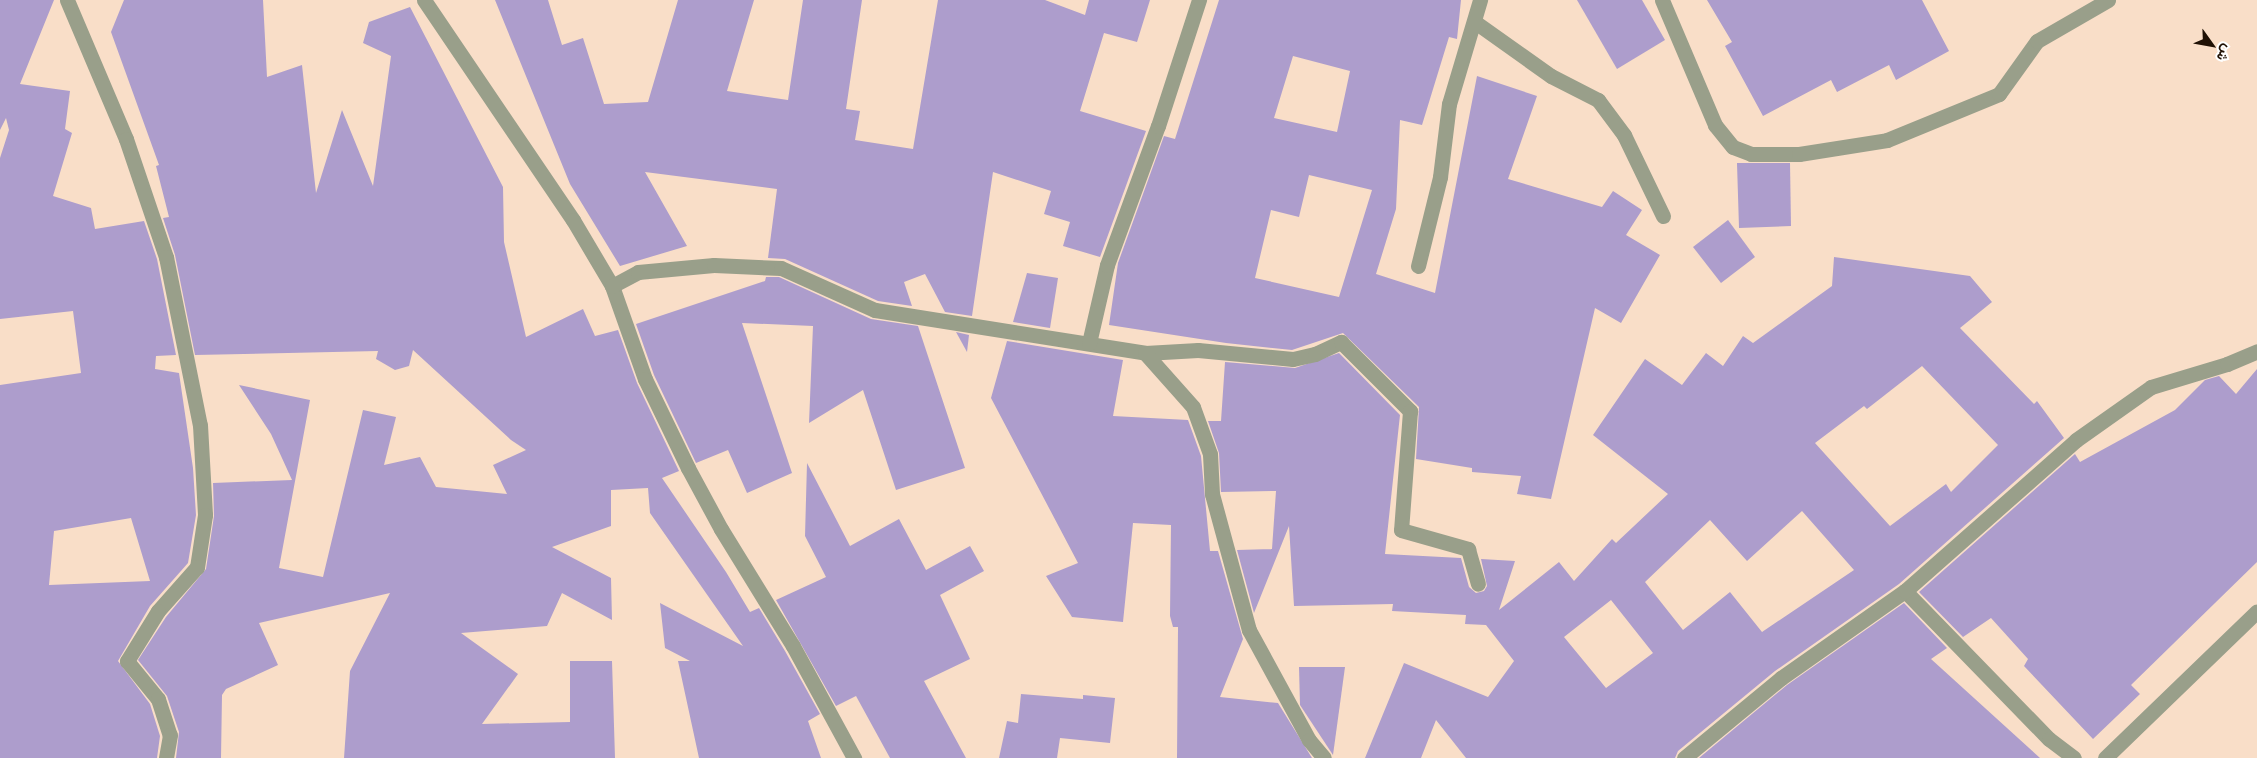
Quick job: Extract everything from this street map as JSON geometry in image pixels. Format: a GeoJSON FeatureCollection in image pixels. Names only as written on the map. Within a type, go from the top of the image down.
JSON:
{"type":"FeatureCollection","features":[{"type":"Feature","properties":{"kind":"street"},"geometry":{"type":"LineString","coordinates":[[67,0],[126,139],[166,257],[200,426],[205,515],[197,567],[158,611],[127,661],[158,699],[170,735],[166,758]]}},
{"type":"Feature","properties":{"kind":"street"},"geometry":{"type":"LineString","coordinates":[[424,0],[573,220],[612,286],[645,379],[688,468],[721,529],[793,646],[854,758]]}},
{"type":"Feature","properties":{"kind":"street"},"geometry":{"type":"LineString","coordinates":[[1089,343],[1110,257],[1158,126],[1199,0]]}},
{"type":"Feature","properties":{"kind":"street"},"geometry":{"type":"LineString","coordinates":[[1418,266],[1440,177],[1449,104],[1480,0]]}},
{"type":"Feature","properties":{"kind":"street"},"geometry":{"type":"LineString","coordinates":[[1662,0],[1715,125],[1733,147],[1751,154],[1789,154],[1887,140],[2000,94],[2037,41],[2108,0]]}},
{"type":"Feature","properties":{"kind":"street"},"geometry":{"type":"LineString","coordinates":[[1475,22],[1551,76],[1598,100],[1624,135],[1663,216]]}},
{"type":"Feature","properties":{"kind":"street"},"geometry":{"type":"LineString","coordinates":[[612,286],[638,272],[714,265],[781,268],[875,310],[1145,353],[1198,350],[1293,359],[1316,354],[1341,342],[1410,411],[1402,530],[1468,549],[1478,584]]}},
{"type":"Feature","properties":{"kind":"street"},"geometry":{"type":"LineString","coordinates":[[1684,758],[1781,678],[1905,591],[2076,440],[2151,387],[2227,364],[2257,351]]}},
{"type":"Feature","properties":{"kind":"street"},"geometry":{"type":"LineString","coordinates":[[1145,353],[1194,407],[1210,454],[1212,494],[1249,630],[1309,740],[1324,758]]}},
{"type":"Feature","properties":{"kind":"street"},"geometry":{"type":"LineString","coordinates":[[1905,591],[2048,739],[2074,758]]}},
{"type":"Feature","properties":{"kind":"street"},"geometry":{"type":"LineString","coordinates":[[2105,758],[2257,610]]}},
{"type":"Feature","properties":{"kind":"building"},"geometry":{"type":"Polygon","coordinates":[[[0,0],[54,0],[20,84],[70,91],[65,129],[72,133],[53,196],[91,208],[95,229],[144,221],[157,259],[176,355],[156,356],[155,369],[179,373],[193,468],[196,515],[188,563],[150,606],[118,661],[150,704],[160,736],[157,758],[0,758],[0,385],[81,373],[73,311],[0,319],[0,158],[9,130],[6,118],[0,130],[0,0]],[[131,518],[54,531],[49,585],[150,581],[131,518]]]}},
{"type":"Feature","properties":{"kind":"building"},"geometry":{"type":"Polygon","coordinates":[[[124,0],[263,0],[267,77],[302,65],[316,193],[342,110],[373,186],[391,56],[363,43],[369,22],[410,7],[503,187],[504,242],[526,337],[583,309],[595,336],[618,330],[637,383],[679,471],[662,478],[726,572],[750,612],[759,608],[785,651],[820,714],[808,721],[821,758],[699,758],[678,661],[690,661],[665,648],[660,603],[743,646],[650,513],[648,488],[611,490],[611,526],[552,547],[611,578],[612,620],[562,593],[547,626],[461,633],[518,674],[482,724],[570,722],[570,661],[612,661],[615,758],[344,758],[350,671],[390,593],[259,623],[278,665],[226,689],[222,695],[221,758],[176,758],[179,732],[167,696],[138,660],[166,617],[206,569],[214,516],[213,483],[292,480],[271,434],[239,385],[310,400],[279,568],[323,577],[363,410],[396,417],[384,465],[420,457],[436,487],[507,494],[493,465],[526,450],[511,440],[413,350],[409,366],[395,370],[376,359],[378,351],[195,355],[175,255],[163,218],[169,217],[156,166],[159,165],[111,32],[124,0]]]}},
{"type":"Feature","properties":{"kind":"building"},"geometry":{"type":"Polygon","coordinates":[[[495,0],[548,0],[562,45],[583,38],[604,104],[648,102],[678,0],[754,0],[727,91],[788,100],[803,0],[862,0],[846,109],[860,111],[855,140],[913,149],[938,0],[1045,0],[1085,15],[1089,0],[1150,0],[1137,42],[1104,33],[1080,111],[1146,131],[1100,257],[1063,246],[1070,222],[1044,214],[1051,191],[993,172],[972,316],[945,312],[925,274],[904,282],[912,306],[878,301],[785,259],[768,258],[777,189],[645,172],[687,246],[620,266],[570,184],[495,0]]]}},
{"type":"Feature","properties":{"kind":"building"},"geometry":{"type":"Polygon","coordinates":[[[1219,0],[1461,0],[1457,39],[1449,37],[1422,125],[1400,120],[1396,209],[1376,274],[1435,293],[1477,76],[1537,96],[1508,179],[1602,207],[1613,191],[1642,210],[1626,235],[1660,255],[1621,323],[1595,308],[1551,499],[1517,494],[1521,476],[1472,472],[1472,468],[1416,459],[1419,407],[1343,333],[1292,350],[1226,343],[1109,325],[1118,263],[1164,136],[1175,139],[1219,0]],[[1293,56],[1274,118],[1337,132],[1350,71],[1293,56]],[[1309,175],[1299,217],[1271,210],[1255,278],[1339,297],[1372,190],[1309,175]]]}},
{"type":"Feature","properties":{"kind":"building"},"geometry":{"type":"Polygon","coordinates":[[[1577,0],[1642,0],[1665,40],[1617,69],[1577,0]]]}},
{"type":"Feature","properties":{"kind":"building"},"geometry":{"type":"Polygon","coordinates":[[[1707,0],[1922,0],[1949,51],[1896,80],[1889,65],[1837,92],[1831,80],[1763,116],[1725,46],[1732,42],[1707,0]]]}},
{"type":"Feature","properties":{"kind":"building"},"geometry":{"type":"Polygon","coordinates":[[[1737,163],[1790,163],[1791,226],[1739,228],[1737,163]]]}},
{"type":"Feature","properties":{"kind":"building"},"geometry":{"type":"Polygon","coordinates":[[[1728,220],[1755,257],[1721,283],[1693,247],[1728,220]]]}},
{"type":"Feature","properties":{"kind":"building"},"geometry":{"type":"Polygon","coordinates":[[[1834,257],[1970,276],[1992,302],[1960,328],[2034,404],[2037,401],[2064,438],[1899,584],[1775,671],[1678,751],[1675,758],[1466,758],[1436,720],[1421,758],[1365,758],[1404,663],[1488,697],[1514,661],[1486,625],[1465,624],[1466,615],[1392,611],[1393,604],[1294,606],[1289,526],[1254,613],[1237,550],[1272,549],[1276,491],[1221,492],[1219,453],[1208,421],[1221,421],[1225,362],[1295,368],[1339,353],[1400,415],[1385,554],[1461,558],[1469,587],[1476,593],[1484,591],[1487,586],[1481,559],[1515,561],[1499,610],[1559,562],[1574,581],[1612,539],[1616,543],[1668,494],[1593,435],[1645,359],[1682,385],[1706,353],[1723,366],[1743,336],[1753,343],[1832,286],[1834,257]],[[1922,366],[1867,409],[1864,406],[1815,443],[1890,526],[1946,484],[1951,492],[1998,445],[1922,366]],[[1802,511],[1747,561],[1710,520],[1645,582],[1683,630],[1730,592],[1762,632],[1854,570],[1802,511]],[[1611,600],[1564,637],[1606,688],[1653,653],[1611,600]]]}},
{"type":"Feature","properties":{"kind":"building"},"geometry":{"type":"Polygon","coordinates":[[[1027,273],[1058,278],[1050,328],[1013,322],[1027,273]]]}},
{"type":"Feature","properties":{"kind":"building"},"geometry":{"type":"Polygon","coordinates":[[[766,277],[779,277],[871,319],[918,326],[965,468],[896,490],[863,390],[809,423],[813,326],[742,323],[792,473],[747,493],[728,450],[696,463],[654,375],[636,324],[765,281],[766,277]]]}},
{"type":"Feature","properties":{"kind":"building"},"geometry":{"type":"Polygon","coordinates":[[[956,332],[969,335],[967,352],[956,332]]]}},
{"type":"Feature","properties":{"kind":"building"},"geometry":{"type":"Polygon","coordinates":[[[1007,341],[1123,360],[1113,416],[1188,420],[1201,456],[1210,551],[1218,551],[1243,639],[1220,697],[1278,703],[1312,758],[1177,758],[1178,627],[1173,627],[1170,616],[1171,525],[1133,523],[1123,622],[1072,617],[1046,576],[1078,563],[991,398],[1007,341]]]}},
{"type":"Feature","properties":{"kind":"building"},"geometry":{"type":"Polygon","coordinates":[[[2257,369],[2257,562],[2131,685],[2140,694],[2093,739],[2024,666],[2028,659],[1991,618],[1963,637],[1919,592],[2075,454],[2080,462],[2175,410],[2205,380],[2219,376],[2236,394],[2257,369]]]}},
{"type":"Feature","properties":{"kind":"building"},"geometry":{"type":"Polygon","coordinates":[[[807,463],[850,546],[899,519],[926,570],[970,546],[984,571],[940,595],[970,659],[924,681],[966,758],[890,758],[856,696],[836,706],[776,600],[826,577],[805,536],[807,463]]]}},
{"type":"Feature","properties":{"kind":"building"},"geometry":{"type":"Polygon","coordinates":[[[1904,603],[1947,648],[1931,659],[2040,758],[1699,758],[1787,685],[1904,603]]]}},
{"type":"Feature","properties":{"kind":"building"},"geometry":{"type":"Polygon","coordinates":[[[1299,667],[1345,667],[1333,755],[1300,705],[1299,667]]]}},
{"type":"Feature","properties":{"kind":"building"},"geometry":{"type":"Polygon","coordinates":[[[1021,694],[1083,699],[1083,695],[1115,698],[1110,743],[1060,738],[1057,758],[999,758],[1007,721],[1018,723],[1021,694]]]}}]}
